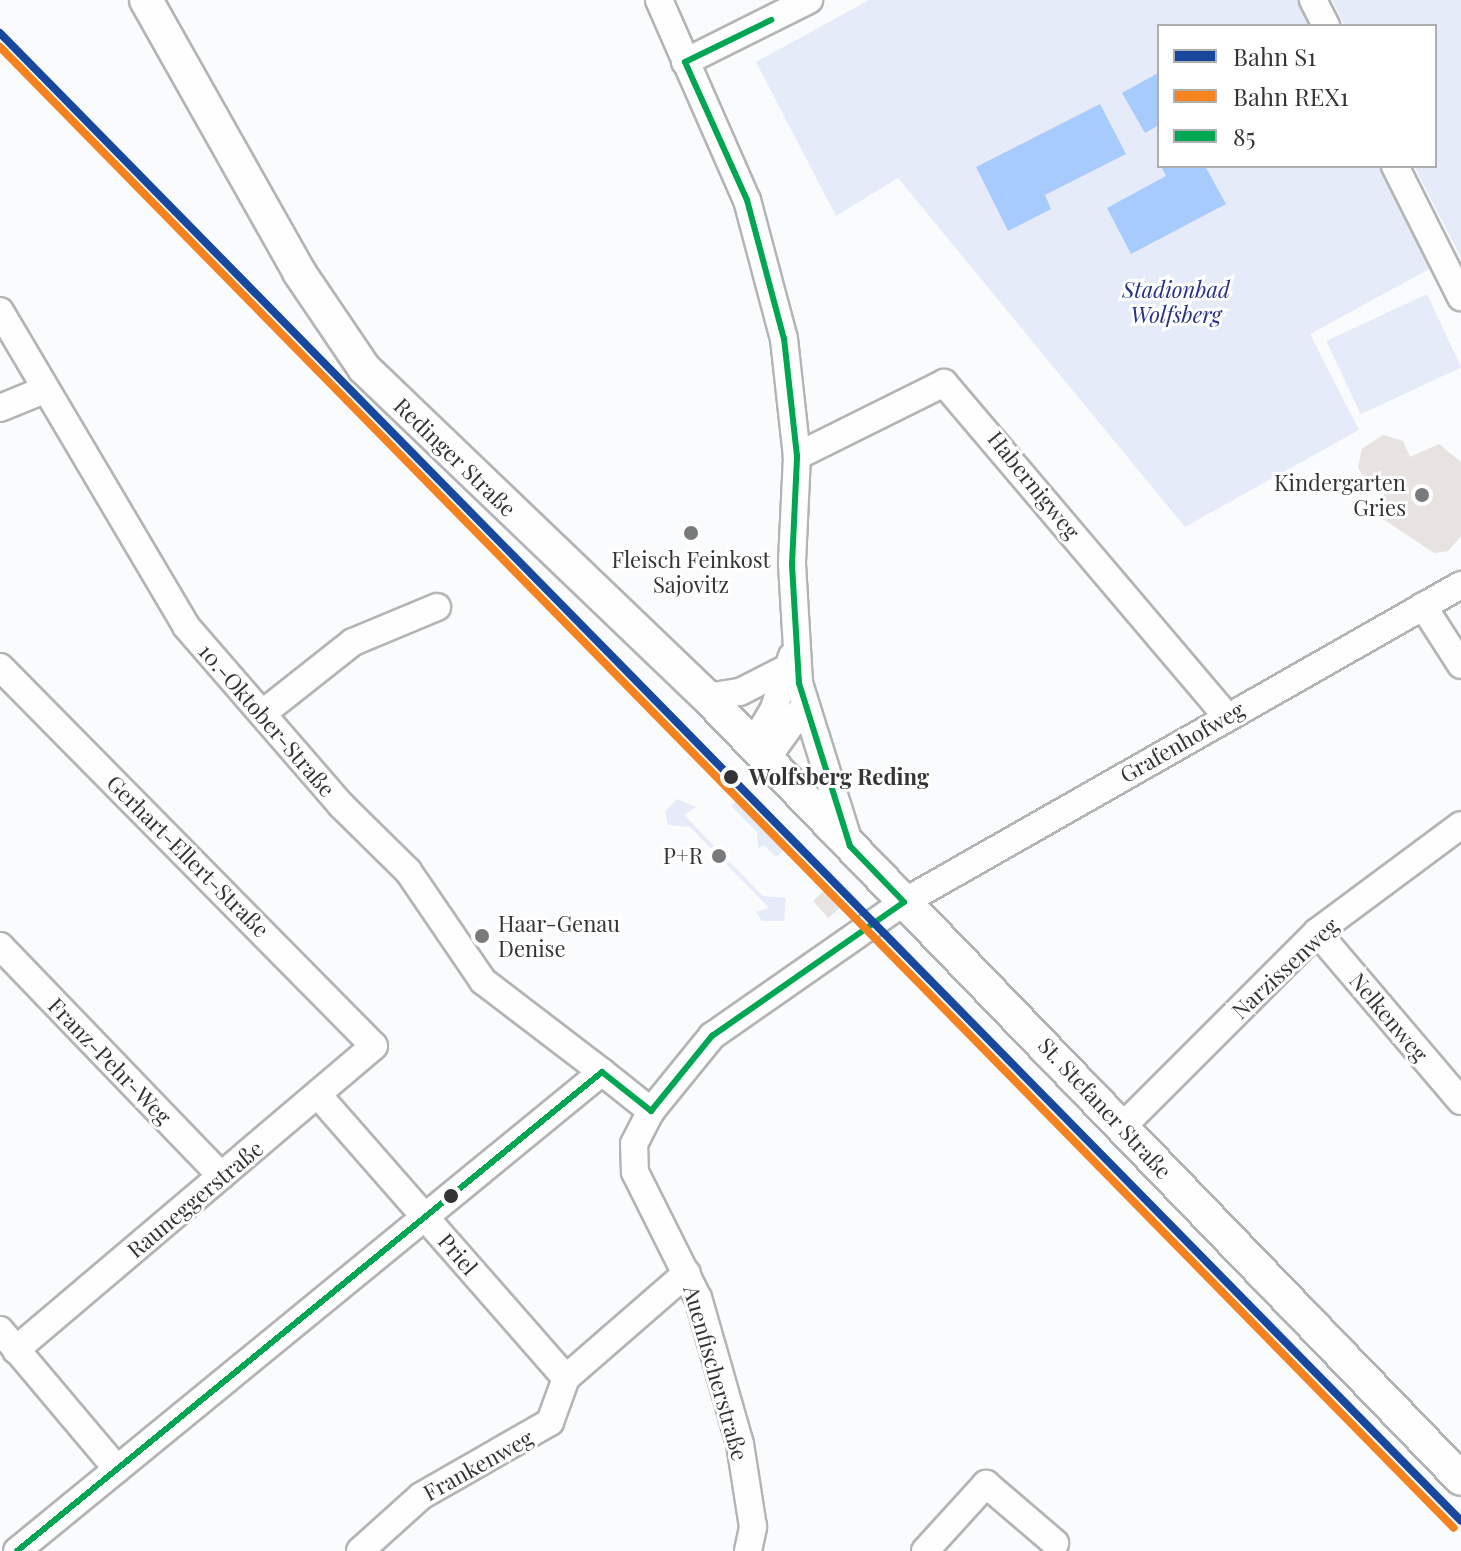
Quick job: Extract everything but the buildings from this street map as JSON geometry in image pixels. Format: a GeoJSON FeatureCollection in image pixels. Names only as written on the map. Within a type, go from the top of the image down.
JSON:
{"type":"FeatureCollection","features":[{"type":"Feature","properties":{"kind":"main road","name":"Redinger Straße"},"geometry":{"type":"LineString","coordinates":[[146,0],[299,272],[364,368],[707,697],[850,846]]}},
{"type":"Feature","properties":{"kind":"main road","name":"St. Stefaner Straße"},"geometry":{"type":"LineString","coordinates":[[850,846],[1461,1479]]}},
{"type":"Feature","properties":{"kind":"street","name":"St. Stefaner Straße"},"geometry":{"type":"LineString","coordinates":[[659,0],[747,200],[784,339],[797,456],[796,637],[805,705],[850,846]]}},
{"type":"Feature","properties":{"kind":"street"},"geometry":{"type":"LineString","coordinates":[[685,62],[809,0]]}},
{"type":"Feature","properties":{"kind":"street"},"geometry":{"type":"LineString","coordinates":[[1313,0],[1325,24]]}},
{"type":"Feature","properties":{"kind":"street"},"geometry":{"type":"LineString","coordinates":[[1396,168],[1461,297]]}},
{"type":"Feature","properties":{"kind":"street","name":"10.-Oktober-Straße"},"geometry":{"type":"LineString","coordinates":[[0,311],[186,626],[341,805],[408,871],[483,981],[651,1111]]}},
{"type":"Feature","properties":{"kind":"street","name":"Habernigweg"},"geometry":{"type":"LineString","coordinates":[[797,456],[944,383],[1227,717]]}},
{"type":"Feature","properties":{"kind":"street"},"geometry":{"type":"LineString","coordinates":[[0,408],[44,390]]}},
{"type":"Feature","properties":{"kind":"street","name":"Grafenhofweg"},"geometry":{"type":"LineString","coordinates":[[904,902],[1461,585]]}},
{"type":"Feature","properties":{"kind":"street"},"geometry":{"type":"LineString","coordinates":[[1423,606],[1461,665]]}},
{"type":"Feature","properties":{"kind":"street"},"geometry":{"type":"LineString","coordinates":[[263,713],[353,642],[437,607]]}},
{"type":"Feature","properties":{"kind":"street","name":"St. Stefaner Straße"},"geometry":{"type":"LineString","coordinates":[[760,751],[796,637]]}},
{"type":"Feature","properties":{"kind":"street","name":"Gerhart-Ellert-Straße"},"geometry":{"type":"LineString","coordinates":[[0,667],[374,1046]]}},
{"type":"Feature","properties":{"kind":"street"},"geometry":{"type":"LineString","coordinates":[[707,697],[751,688],[789,667]]}},
{"type":"Feature","properties":{"kind":"street"},"geometry":{"type":"LineString","coordinates":[[760,751],[805,705]]}},
{"type":"Feature","properties":{"kind":"street","name":"Narzissenweg"},"geometry":{"type":"LineString","coordinates":[[1122,1127],[1317,932],[1461,825]]}},
{"type":"Feature","properties":{"kind":"street","name":"Auenfischerstraße"},"geometry":{"type":"LineString","coordinates":[[748,1551],[753,1527],[740,1444],[687,1273],[635,1172],[634,1144],[651,1111],[712,1036],[904,902]]}},
{"type":"Feature","properties":{"kind":"street","name":"Nelkenweg"},"geometry":{"type":"LineString","coordinates":[[1317,932],[1461,1101]]}},
{"type":"Feature","properties":{"kind":"street","name":"Franz-Pehr-Weg"},"geometry":{"type":"LineString","coordinates":[[0,946],[221,1176]]}},
{"type":"Feature","properties":{"kind":"street","name":"Rauneggerstraße"},"geometry":{"type":"LineString","coordinates":[[8,1340],[221,1176],[319,1096],[374,1046]]}},
{"type":"Feature","properties":{"kind":"street"},"geometry":{"type":"LineString","coordinates":[[17,1551],[602,1072]]}},
{"type":"Feature","properties":{"kind":"street","name":"Priel"},"geometry":{"type":"LineString","coordinates":[[319,1096],[566,1378]]}},
{"type":"Feature","properties":{"kind":"street","name":"Frankenweg"},"geometry":{"type":"LineString","coordinates":[[360,1551],[421,1496],[550,1422],[566,1378],[687,1273]]}},
{"type":"Feature","properties":{"kind":"street"},"geometry":{"type":"LineString","coordinates":[[8,1340],[117,1469]]}},
{"type":"Feature","properties":{"kind":"street"},"geometry":{"type":"LineString","coordinates":[[925,1551],[986,1484],[1055,1543]]}},
{"type":"Feature","properties":{"kind":"green space","name":"Stadionbad Wolfsberg"},"geometry":{"type":"Polygon","coordinates":[[[869,0],[1298,0],[1310,24],[1157,24],[1157,168],[1381,168],[1431,268],[1310,334],[1359,430],[1185,527],[898,178],[836,216],[756,62],[869,0]]]}},
{"type":"Feature","properties":{"kind":"green space"},"geometry":{"type":"Polygon","coordinates":[[[1332,0],[1461,0],[1461,258],[1415,168],[1437,168],[1437,24],[1344,24],[1332,0]]]}},
{"type":"Feature","properties":{"kind":"green space"},"geometry":{"type":"Polygon","coordinates":[[[1427,294],[1461,368],[1361,414],[1326,341],[1427,294]]]}},
{"type":"Feature","properties":{"kind":"green space"},"geometry":{"type":"Polygon","coordinates":[[[677,799],[696,807],[684,815],[763,896],[786,898],[784,921],[762,921],[756,912],[769,908],[690,827],[668,825],[665,812],[677,799]]]}},
{"type":"Feature","properties":{"kind":"green space"},"geometry":{"type":"Polygon","coordinates":[[[736,801],[784,850],[776,857],[764,845],[758,848],[757,832],[731,806],[736,801]]]}},
{"type":"Feature","properties":{"kind":"water"},"geometry":{"type":"Polygon","coordinates":[[[1157,74],[1157,126],[1145,133],[1122,93],[1157,74]]]}},
{"type":"Feature","properties":{"kind":"water"},"geometry":{"type":"Polygon","coordinates":[[[1100,104],[1126,154],[1045,195],[1051,209],[1008,231],[976,167],[1100,104]]]}},
{"type":"Feature","properties":{"kind":"water"},"geometry":{"type":"Polygon","coordinates":[[[1162,168],[1206,168],[1226,204],[1131,254],[1107,208],[1166,176],[1162,168]]]}},
{"type":"Feature","properties":{"kind":"rail line","name":"S1"},"geometry":{"type":"LineString","coordinates":[[0,33],[1461,1521]]}},
{"type":"Feature","properties":{"kind":"rail line","name":"REX1"},"geometry":{"type":"LineString","coordinates":[[0,47],[1454,1528]]}},
{"type":"Feature","properties":{"kind":"transit line","name":"85"},"geometry":{"type":"LineString","coordinates":[[17,1551],[602,1072],[651,1111],[712,1036],[904,902],[850,846],[799,683],[792,564],[797,456],[784,339],[747,200],[685,62],[771,20]]}},
{"type":"Feature","properties":{"kind":"place","name":"Kindergarten Gries"},"geometry":{"type":"Point","coordinates":[1422,495]}},
{"type":"Feature","properties":{"kind":"place","name":"Fleisch Feinkost Sajovitz"},"geometry":{"type":"Point","coordinates":[691,533]}},
{"type":"Feature","properties":{"kind":"place","name":"Wolfsberg Reding"},"geometry":{"type":"Point","coordinates":[731,777]}},
{"type":"Feature","properties":{"kind":"place","name":"P+R"},"geometry":{"type":"Point","coordinates":[719,856]}},
{"type":"Feature","properties":{"kind":"place","name":"Haar-Genau Denise"},"geometry":{"type":"Point","coordinates":[482,936]}}]}
